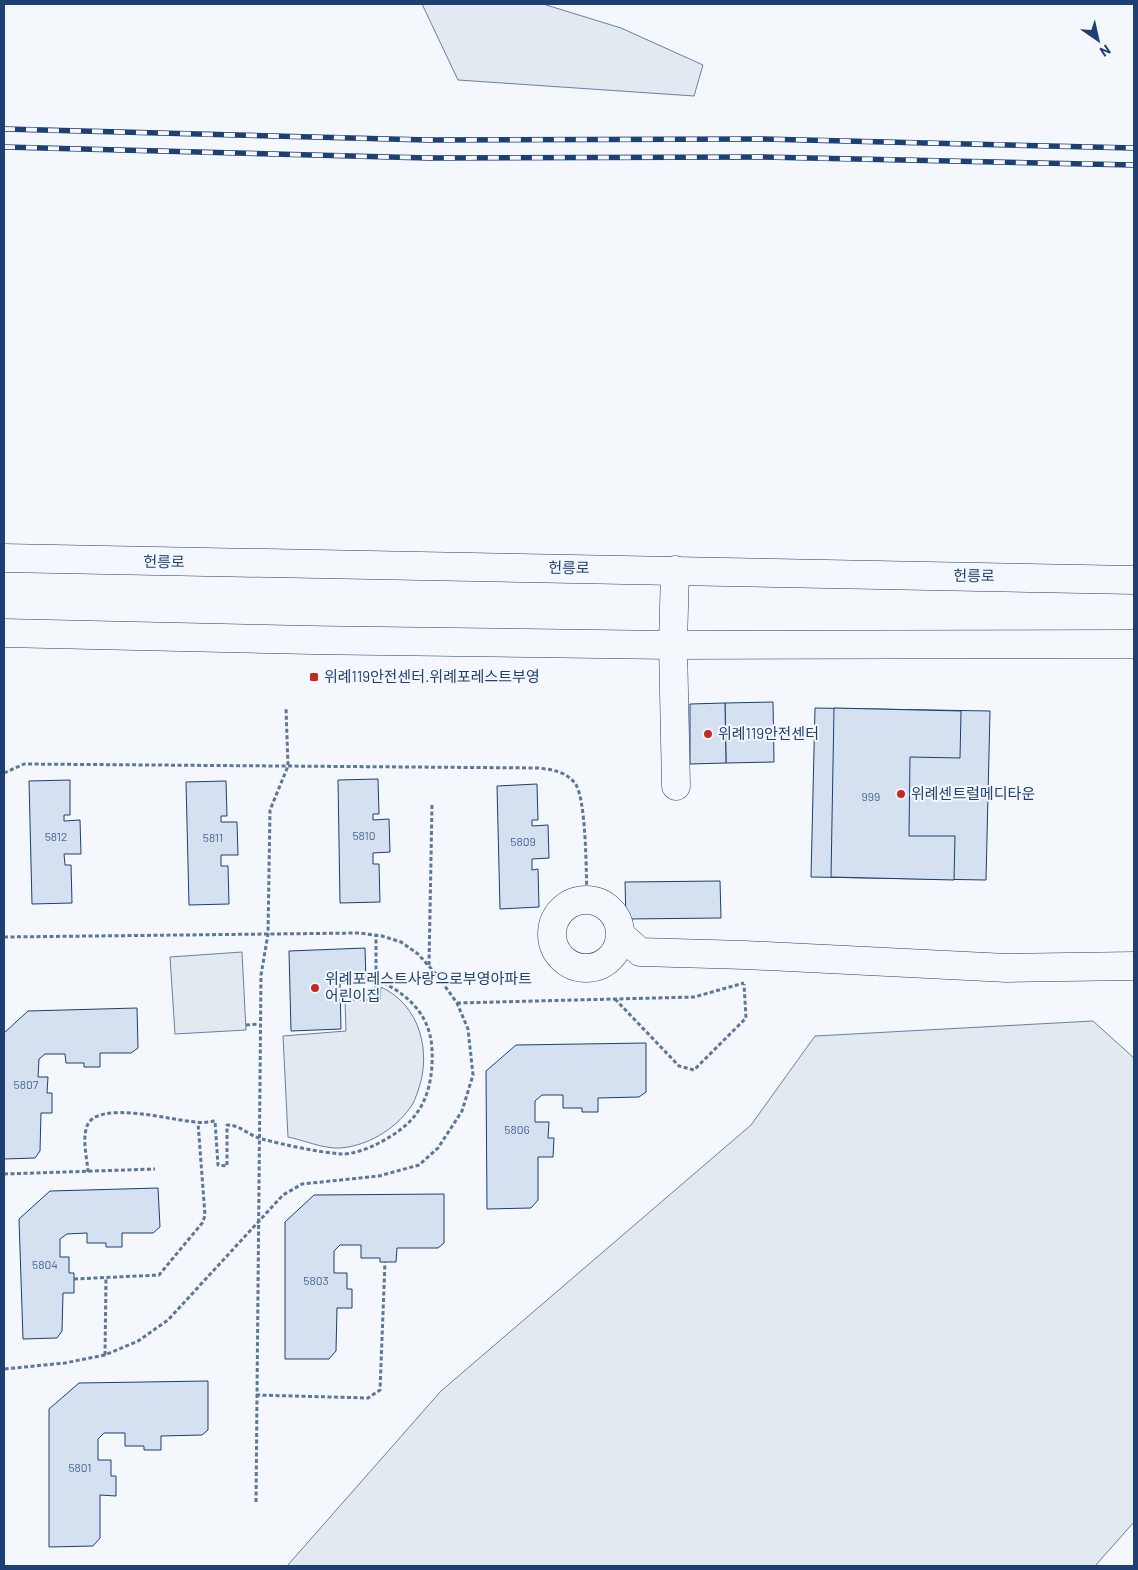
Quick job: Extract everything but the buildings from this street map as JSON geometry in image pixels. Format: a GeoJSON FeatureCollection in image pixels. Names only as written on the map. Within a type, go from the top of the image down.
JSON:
{"type":"FeatureCollection","features":[{"type":"Feature","properties":{"kind":"main road","name":"헌릉로"},"geometry":{"type":"LineString","coordinates":[[4,558],[1134,580]]}},
{"type":"Feature","properties":{"kind":"main road"},"geometry":{"type":"LineString","coordinates":[[676,570],[672,645],[676,786]]}},
{"type":"Feature","properties":{"kind":"main road"},"geometry":{"type":"LineString","coordinates":[[4,634],[672,645],[1134,644]]}},
{"type":"Feature","properties":{"kind":"main road"},"geometry":{"type":"LineString","coordinates":[[587,900],[597,902],[611,911],[620,925],[621,935],[619,947],[604,965],[581,969],[570,965],[561,958],[554,948],[552,937],[553,925],[566,906],[587,900]]}},
{"type":"Feature","properties":{"kind":"main road"},"geometry":{"type":"LineString","coordinates":[[621,935],[640,952],[745,955],[1006,968],[1134,966]]}},
{"type":"Feature","properties":{"kind":"path"},"geometry":{"type":"LineString","coordinates":[[256,1502],[257,1223],[260,1139],[259,1024],[261,975],[268,934],[270,810],[288,766],[286,708]]}},
{"type":"Feature","properties":{"kind":"path"},"geometry":{"type":"LineString","coordinates":[[4,773],[24,764],[539,768],[563,773],[576,783],[582,801],[587,900]]}},
{"type":"Feature","properties":{"kind":"path"},"geometry":{"type":"LineString","coordinates":[[429,966],[432,804]]}},
{"type":"Feature","properties":{"kind":"path"},"geometry":{"type":"LineString","coordinates":[[4,937],[359,933],[376,935],[400,942],[418,954],[458,1003],[468,1029],[473,1075],[462,1111],[438,1148],[419,1166],[380,1176],[302,1184],[283,1195],[168,1320],[138,1341],[105,1355],[66,1363],[4,1369]]}},
{"type":"Feature","properties":{"kind":"path"},"geometry":{"type":"LineString","coordinates":[[340,993],[376,993],[376,935]]}},
{"type":"Feature","properties":{"kind":"path"},"geometry":{"type":"LineString","coordinates":[[615,999],[678,1066],[694,1070],[746,1018],[745,955]]}},
{"type":"Feature","properties":{"kind":"path"},"geometry":{"type":"LineString","coordinates":[[88,1172],[84,1137],[88,1124],[98,1115],[130,1112],[198,1123],[216,1121],[218,1165],[227,1166],[227,1125],[234,1125],[260,1139],[342,1154],[380,1143],[416,1115],[427,1092],[432,1072],[432,1047],[427,1023],[413,1004],[398,989],[376,980]]}},
{"type":"Feature","properties":{"kind":"path"},"geometry":{"type":"LineString","coordinates":[[458,1003],[694,997],[744,984]]}},
{"type":"Feature","properties":{"kind":"path"},"geometry":{"type":"LineString","coordinates":[[246,1025],[259,1024]]}},
{"type":"Feature","properties":{"kind":"path"},"geometry":{"type":"LineString","coordinates":[[74,1280],[159,1275],[203,1222],[206,1215],[198,1123]]}},
{"type":"Feature","properties":{"kind":"path"},"geometry":{"type":"LineString","coordinates":[[4,1174],[155,1169]]}},
{"type":"Feature","properties":{"kind":"path"},"geometry":{"type":"LineString","coordinates":[[256,1395],[368,1398],[380,1390],[385,1262]]}},
{"type":"Feature","properties":{"kind":"path"},"geometry":{"type":"LineString","coordinates":[[105,1355],[106,1278]]}},
{"type":"Feature","properties":{"kind":"shaded area"},"geometry":{"type":"Polygon","coordinates":[[[422,4],[543,4],[621,28],[703,65],[694,96],[458,80],[422,4]]]}},
{"type":"Feature","properties":{"kind":"shaded area"},"geometry":{"type":"Polygon","coordinates":[[[242,952],[246,1030],[175,1034],[170,957],[242,952]]]}},
{"type":"Feature","properties":{"kind":"shaded area"},"geometry":{"type":"Polygon","coordinates":[[[381,987],[405,1005],[414,1018],[419,1031],[424,1061],[415,1100],[404,1116],[388,1130],[370,1140],[350,1147],[327,1147],[288,1137],[283,1036],[346,1031],[345,1000],[380,1000],[381,987]]]}},
{"type":"Feature","properties":{"kind":"shaded area"},"geometry":{"type":"Polygon","coordinates":[[[1093,1021],[1134,1058],[1134,1522],[1095,1566],[287,1566],[441,1391],[751,1125],[815,1036],[1093,1021]]]}},
{"type":"Feature","properties":{"kind":"railway"},"geometry":{"type":"LineString","coordinates":[[4,129],[428,140],[763,139],[1134,148]]}},
{"type":"Feature","properties":{"kind":"railway"},"geometry":{"type":"LineString","coordinates":[[4,147],[428,158],[763,157],[1134,165]]}},
{"type":"Feature","properties":{"kind":"place","name":"위례119안전센터.위례포레스트부영"},"geometry":{"type":"Point","coordinates":[314,677]}},
{"type":"Feature","properties":{"kind":"place","name":"위례119안전센터"},"geometry":{"type":"Point","coordinates":[708,734]}},
{"type":"Feature","properties":{"kind":"place","name":"위례센트럴메디타운"},"geometry":{"type":"Point","coordinates":[901,794]}},
{"type":"Feature","properties":{"kind":"place","name":"위례포레스트사랑으로부영아파트 어린이집"},"geometry":{"type":"Point","coordinates":[315,988]}}]}
